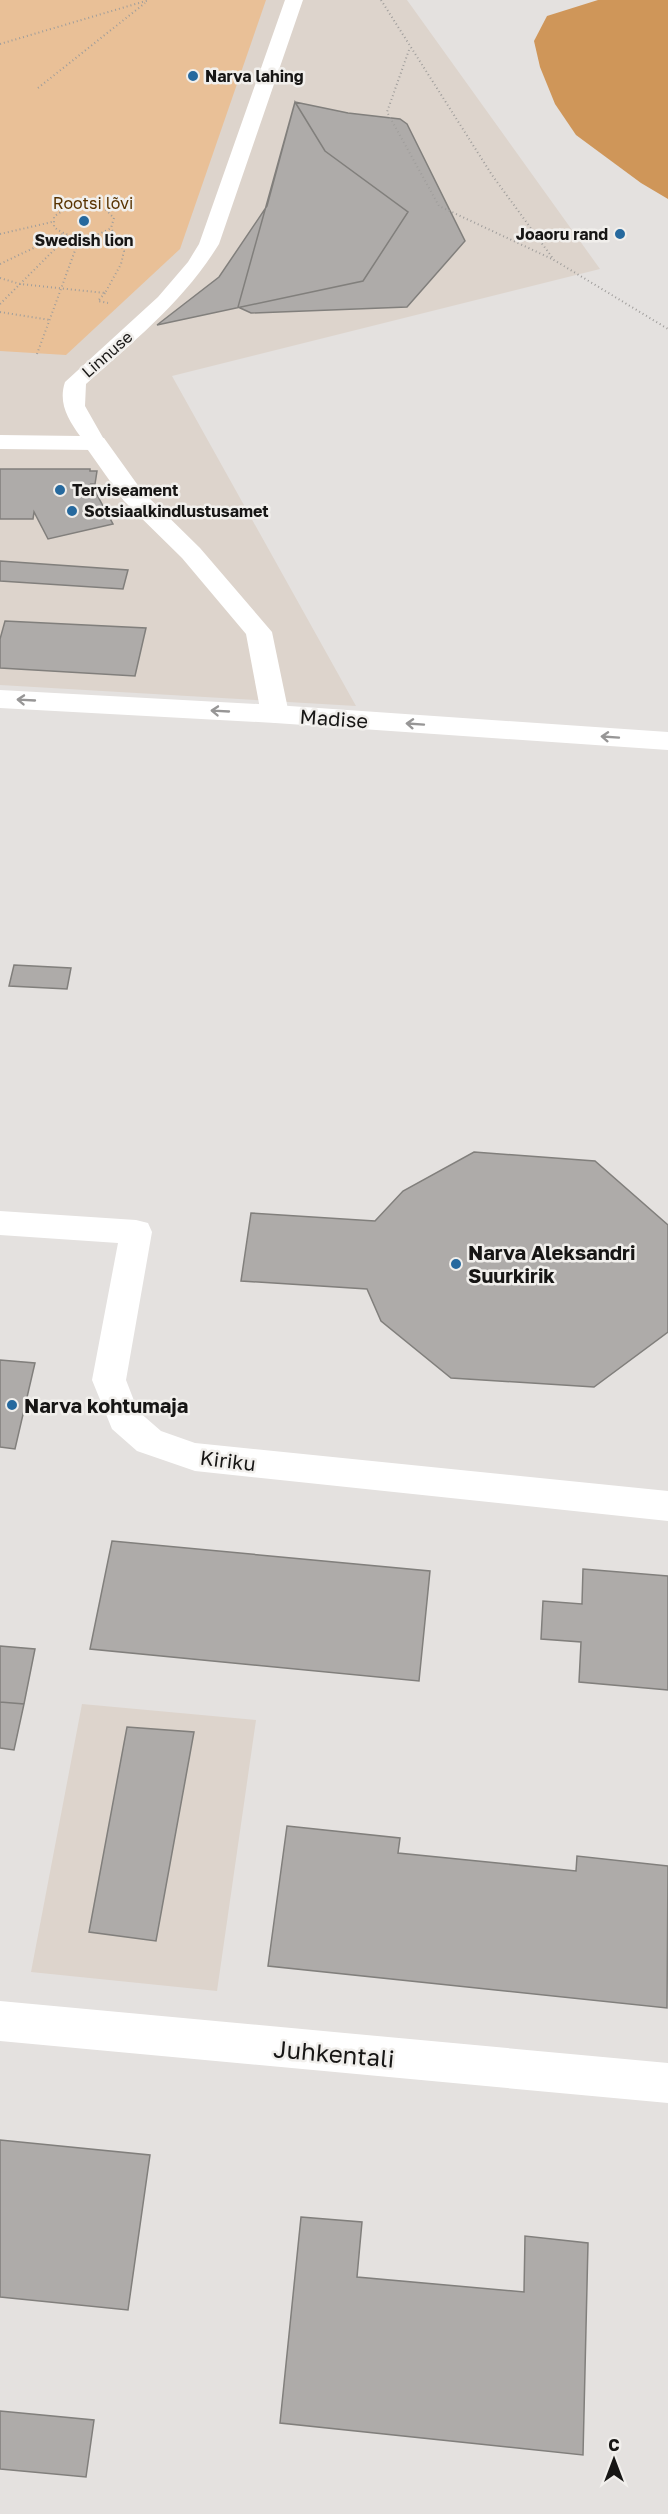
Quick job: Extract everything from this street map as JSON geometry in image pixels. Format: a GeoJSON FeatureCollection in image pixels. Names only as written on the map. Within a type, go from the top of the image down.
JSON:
{"type":"FeatureCollection","features":[{"type":"Feature","properties":{"kind":"street","name":"Linnuse"},"geometry":{"type":"LineString","coordinates":[[95,442],[133,496],[191,553],[259,632],[275,714]]}},
{"type":"Feature","properties":{"kind":"street","name":"Madise"},"geometry":{"type":"LineString","coordinates":[[0,699],[275,714],[668,741]]}},
{"type":"Feature","properties":{"kind":"street","name":"Kiriku"},"geometry":{"type":"LineString","coordinates":[[0,1223],[136,1232],[109,1380],[124,1419],[149,1441],[195,1457],[668,1506]]}},
{"type":"Feature","properties":{"kind":"street","name":"Juhkentali"},"geometry":{"type":"LineString","coordinates":[[0,2020],[668,2083]]}},
{"type":"Feature","properties":{"kind":"lane","name":"Linnuse"},"geometry":{"type":"LineString","coordinates":[[95,442],[71,401],[71,392],[76,382],[156,311],[202,257],[209,244],[294,0]]}},
{"type":"Feature","properties":{"kind":"lane"},"geometry":{"type":"LineString","coordinates":[[0,442],[95,442]]}},
{"type":"Feature","properties":{"kind":"path"},"geometry":{"type":"LineString","coordinates":[[0,44],[149,0]]}},
{"type":"Feature","properties":{"kind":"path"},"geometry":{"type":"LineString","coordinates":[[38,88],[149,0]]}},
{"type":"Feature","properties":{"kind":"path"},"geometry":{"type":"LineString","coordinates":[[381,0],[492,175],[554,260]]}},
{"type":"Feature","properties":{"kind":"path"},"geometry":{"type":"LineString","coordinates":[[410,49],[387,112],[439,206],[554,260],[668,329]]}},
{"type":"Feature","properties":{"kind":"path"},"geometry":{"type":"LineString","coordinates":[[0,234],[52,222],[59,212],[66,208],[86,205],[105,209],[114,218],[111,228],[98,235],[80,237],[63,234],[54,227],[52,222]]}},
{"type":"Feature","properties":{"kind":"path"},"geometry":{"type":"LineString","coordinates":[[0,278],[20,284],[105,292],[121,264],[124,251],[111,228]]}},
{"type":"Feature","properties":{"kind":"path"},"geometry":{"type":"LineString","coordinates":[[0,264],[63,234]]}},
{"type":"Feature","properties":{"kind":"path"},"geometry":{"type":"LineString","coordinates":[[0,304],[68,236]]}},
{"type":"Feature","properties":{"kind":"path"},"geometry":{"type":"LineString","coordinates":[[37,354],[80,237]]}},
{"type":"Feature","properties":{"kind":"path"},"geometry":{"type":"LineString","coordinates":[[0,312],[50,320]]}},
{"type":"Feature","properties":{"kind":"shaded area"},"geometry":{"type":"Polygon","coordinates":[[[0,0],[407,0],[600,269],[172,376],[356,706],[0,685],[0,0]]]}},
{"type":"Feature","properties":{"kind":"shaded area"},"geometry":{"type":"Polygon","coordinates":[[[598,0],[668,0],[668,199],[641,183],[576,135],[555,104],[540,67],[534,41],[547,16],[598,0]]]}},
{"type":"Feature","properties":{"kind":"shaded area"},"geometry":{"type":"Polygon","coordinates":[[[82,1704],[256,1720],[217,1991],[31,1972],[82,1704]]]}},
{"type":"Feature","properties":{"kind":"green space","name":"Rootsi lõvi"},"geometry":{"type":"Polygon","coordinates":[[[0,0],[266,0],[180,249],[66,355],[0,351],[0,0]]]}},
{"type":"Feature","properties":{"kind":"building"},"geometry":{"type":"Polygon","coordinates":[[[295,102],[325,151],[408,212],[363,281],[157,325],[219,277],[267,206],[295,102]]]}},
{"type":"Feature","properties":{"kind":"building"},"geometry":{"type":"Polygon","coordinates":[[[295,102],[348,113],[400,119],[407,124],[465,241],[407,307],[251,313],[238,307],[295,102]]]}},
{"type":"Feature","properties":{"kind":"building"},"geometry":{"type":"Polygon","coordinates":[[[0,469],[90,469],[90,471],[97,471],[95,484],[91,484],[113,524],[48,539],[34,512],[33,519],[0,519],[0,469]]]}},
{"type":"Feature","properties":{"kind":"building"},"geometry":{"type":"Polygon","coordinates":[[[0,561],[128,570],[123,589],[0,581],[0,561]]]}},
{"type":"Feature","properties":{"kind":"building"},"geometry":{"type":"Polygon","coordinates":[[[5,621],[146,628],[135,676],[0,668],[0,639],[5,621]]]}},
{"type":"Feature","properties":{"kind":"building"},"geometry":{"type":"Polygon","coordinates":[[[14,965],[71,968],[67,989],[9,986],[14,965]]]}},
{"type":"Feature","properties":{"kind":"building","name":"Narva Aleksandri Suurkirik"},"geometry":{"type":"Polygon","coordinates":[[[474,1152],[595,1161],[668,1225],[668,1332],[594,1387],[451,1378],[381,1321],[367,1289],[241,1281],[251,1213],[375,1221],[403,1191],[474,1152]]]}},
{"type":"Feature","properties":{"kind":"building","name":"Narva kohtumaja"},"geometry":{"type":"Polygon","coordinates":[[[0,1360],[35,1363],[15,1449],[0,1447],[0,1360]]]}},
{"type":"Feature","properties":{"kind":"building"},"geometry":{"type":"Polygon","coordinates":[[[112,1541],[430,1571],[419,1681],[90,1649],[112,1541]]]}},
{"type":"Feature","properties":{"kind":"building"},"geometry":{"type":"Polygon","coordinates":[[[583,1569],[668,1576],[668,1690],[579,1682],[581,1642],[541,1639],[543,1601],[582,1604],[583,1569]]]}},
{"type":"Feature","properties":{"kind":"building"},"geometry":{"type":"Polygon","coordinates":[[[0,1646],[35,1649],[24,1704],[0,1702],[0,1646]]]}},
{"type":"Feature","properties":{"kind":"building"},"geometry":{"type":"Polygon","coordinates":[[[0,1702],[24,1704],[14,1750],[0,1748],[0,1702]]]}},
{"type":"Feature","properties":{"kind":"building"},"geometry":{"type":"Polygon","coordinates":[[[127,1727],[194,1732],[156,1941],[89,1932],[127,1727]]]}},
{"type":"Feature","properties":{"kind":"building"},"geometry":{"type":"Polygon","coordinates":[[[287,1826],[400,1838],[398,1853],[576,1871],[577,1856],[668,1866],[667,2008],[268,1966],[287,1826]]]}},
{"type":"Feature","properties":{"kind":"building"},"geometry":{"type":"Polygon","coordinates":[[[0,2140],[150,2155],[128,2310],[0,2297],[0,2140]]]}},
{"type":"Feature","properties":{"kind":"building"},"geometry":{"type":"Polygon","coordinates":[[[301,2217],[362,2222],[357,2277],[524,2292],[525,2236],[588,2243],[583,2455],[280,2423],[301,2217]]]}},
{"type":"Feature","properties":{"kind":"building"},"geometry":{"type":"Polygon","coordinates":[[[0,2411],[94,2420],[86,2477],[0,2469],[0,2411]]]}},
{"type":"Feature","properties":{"kind":"place","name":"Narva lahing"},"geometry":{"type":"Point","coordinates":[193,76]}},
{"type":"Feature","properties":{"kind":"place","name":"Swedish lion"},"geometry":{"type":"Point","coordinates":[84,221]}},
{"type":"Feature","properties":{"kind":"place","name":"Joaoru rand"},"geometry":{"type":"Point","coordinates":[620,234]}},
{"type":"Feature","properties":{"kind":"place","name":"Terviseament"},"geometry":{"type":"Point","coordinates":[60,490]}},
{"type":"Feature","properties":{"kind":"place","name":"Sotsiaalkindlustusamet"},"geometry":{"type":"Point","coordinates":[72,511]}},
{"type":"Feature","properties":{"kind":"place","name":"Narva Aleksandri Suurkirik"},"geometry":{"type":"Point","coordinates":[456,1264]}},
{"type":"Feature","properties":{"kind":"place","name":"Narva kohtumaja"},"geometry":{"type":"Point","coordinates":[12,1405]}}]}
